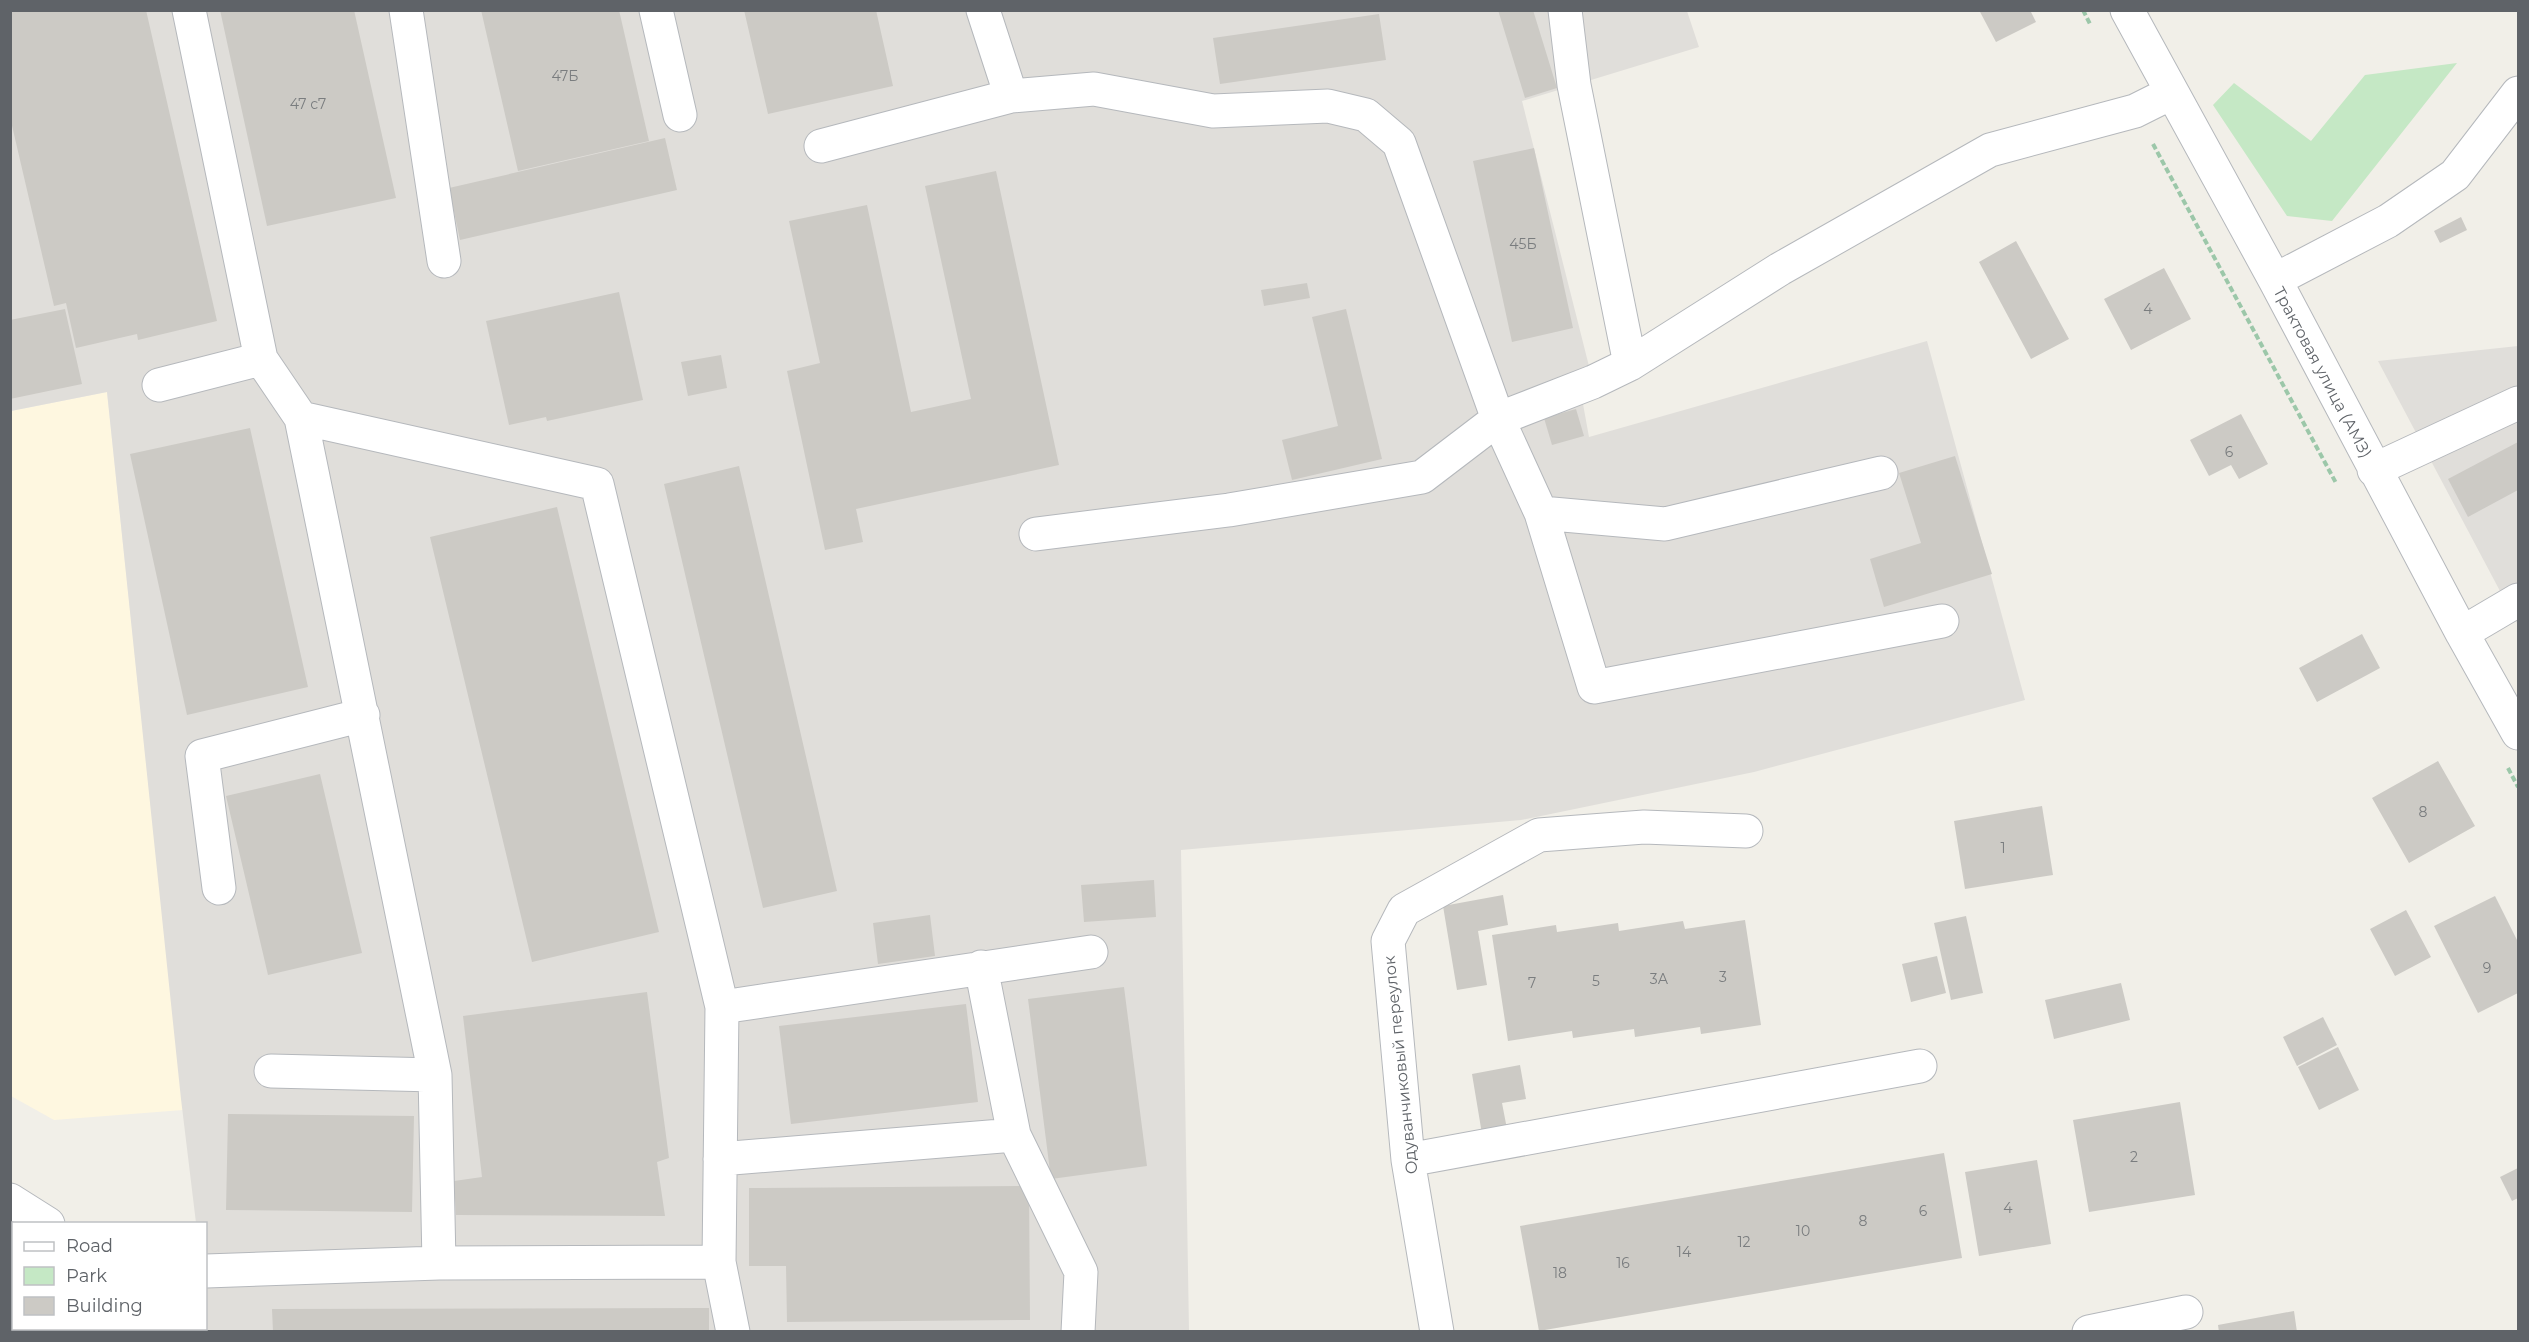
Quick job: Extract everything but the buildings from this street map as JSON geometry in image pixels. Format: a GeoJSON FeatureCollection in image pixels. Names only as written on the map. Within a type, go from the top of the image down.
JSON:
{"type":"FeatureCollection","features":[{"type":"Feature","properties":{"kind":"street"},"geometry":{"type":"LineString","coordinates":[[189,10],[261,358],[301,418],[435,1074],[439,1263]]}},
{"type":"Feature","properties":{"kind":"street"},"geometry":{"type":"LineString","coordinates":[[406,10],[444,261]]}},
{"type":"Feature","properties":{"kind":"street"},"geometry":{"type":"LineString","coordinates":[[656,10],[680,115]]}},
{"type":"Feature","properties":{"kind":"street"},"geometry":{"type":"LineString","coordinates":[[983,10],[1011,96]]}},
{"type":"Feature","properties":{"kind":"street"},"geometry":{"type":"LineString","coordinates":[[1564,10],[1574,85],[1630,364]]}},
{"type":"Feature","properties":{"kind":"street","name":"Трактовая улица (АМЗ)"},"geometry":{"type":"LineString","coordinates":[[2127,10],[2518,733]]}},
{"type":"Feature","properties":{"kind":"street"},"geometry":{"type":"LineString","coordinates":[[821,146],[1011,96],[1094,89],[1213,111],[1328,106],[1366,115],[1399,143],[1498,419],[1541,513],[1594,687],[1942,621]]}},
{"type":"Feature","properties":{"kind":"street"},"geometry":{"type":"LineString","coordinates":[[1036,534],[1229,510],[1422,477],[1498,419],[1593,382],[1630,364],[1780,269],[1990,150],[2135,111],[2171,93]]}},
{"type":"Feature","properties":{"kind":"street"},"geometry":{"type":"LineString","coordinates":[[2275,280],[2388,221],[2455,175],[2518,93]]}},
{"type":"Feature","properties":{"kind":"street"},"geometry":{"type":"LineString","coordinates":[[159,385],[261,358]]}},
{"type":"Feature","properties":{"kind":"street"},"geometry":{"type":"LineString","coordinates":[[2374,470],[2518,403]]}},
{"type":"Feature","properties":{"kind":"street"},"geometry":{"type":"LineString","coordinates":[[301,418],[597,483],[722,1007],[719,1262],[734,1332]]}},
{"type":"Feature","properties":{"kind":"street"},"geometry":{"type":"LineString","coordinates":[[1541,513],[1665,524],[1881,473]]}},
{"type":"Feature","properties":{"kind":"street"},"geometry":{"type":"LineString","coordinates":[[2462,633],[2518,600]]}},
{"type":"Feature","properties":{"kind":"street"},"geometry":{"type":"LineString","coordinates":[[219,888],[202,756],[363,715]]}},
{"type":"Feature","properties":{"kind":"street","name":"Одуванчиковый переулок"},"geometry":{"type":"LineString","coordinates":[[1437,1332],[1408,1160],[1388,941],[1404,910],[1539,835],[1644,827],[1746,831]]}},
{"type":"Feature","properties":{"kind":"street"},"geometry":{"type":"LineString","coordinates":[[722,1007],[1091,952]]}},
{"type":"Feature","properties":{"kind":"street"},"geometry":{"type":"LineString","coordinates":[[981,967],[1014,1135],[1081,1272],[1078,1332]]}},
{"type":"Feature","properties":{"kind":"street"},"geometry":{"type":"LineString","coordinates":[[1408,1160],[1920,1066]]}},
{"type":"Feature","properties":{"kind":"street"},"geometry":{"type":"LineString","coordinates":[[271,1071],[435,1074]]}},
{"type":"Feature","properties":{"kind":"street"},"geometry":{"type":"LineString","coordinates":[[720,1159],[1014,1135]]}},
{"type":"Feature","properties":{"kind":"street"},"geometry":{"type":"LineString","coordinates":[[10,1200],[45,1222]]}},
{"type":"Feature","properties":{"kind":"street"},"geometry":{"type":"LineString","coordinates":[[207,1272],[439,1263],[719,1262]]}},
{"type":"Feature","properties":{"kind":"street"},"geometry":{"type":"LineString","coordinates":[[2089,1332],[2186,1312]]}},
{"type":"Feature","properties":{"kind":"shaded area"},"geometry":{"type":"Polygon","coordinates":[[[11,11],[1687,11],[1699,47],[1522,101],[1593,382],[1593,396],[1583,404],[1589,437],[1927,341],[2025,700],[1754,772],[1521,820],[1181,850],[1189,1331],[207,1331],[207,1222],[196,1222],[181,1099],[107,392],[11,411],[11,11]]]}},
{"type":"Feature","properties":{"kind":"shaded area"},"geometry":{"type":"Polygon","coordinates":[[[2518,346],[2518,625],[2378,361],[2518,346]]]}},
{"type":"Feature","properties":{"kind":"shaded area"},"geometry":{"type":"Polygon","coordinates":[[[107,392],[183,1110],[54,1120],[11,1096],[11,411],[107,392]]]}},
{"type":"Feature","properties":{"kind":"green space"},"geometry":{"type":"Polygon","coordinates":[[[2457,63],[2332,221],[2287,216],[2213,105],[2234,83],[2311,141],[2365,75],[2457,63]]]}}]}
